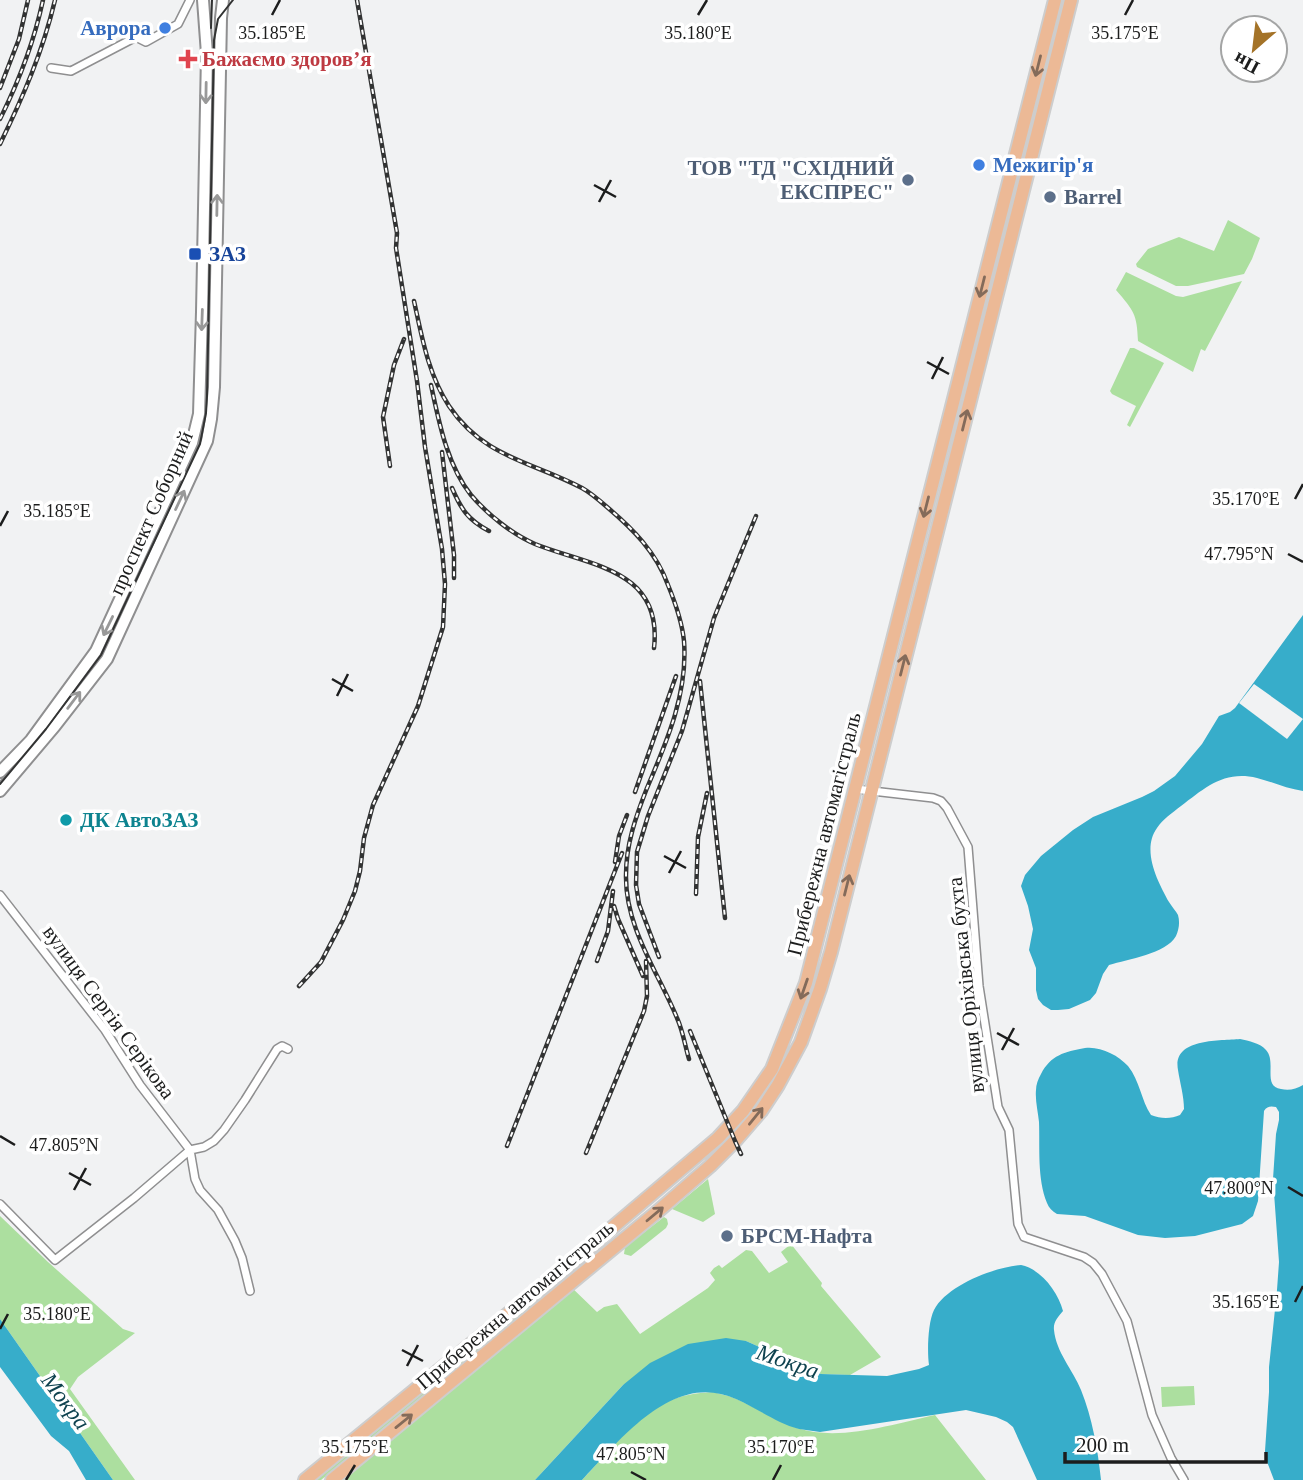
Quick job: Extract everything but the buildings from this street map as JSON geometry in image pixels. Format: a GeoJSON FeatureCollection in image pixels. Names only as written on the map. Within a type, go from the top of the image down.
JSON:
{"type":"FeatureCollection","features":[{"type":"Feature","properties":{"kind":"main road","name":"проспект Соборний"},"geometry":{"type":"LineString","coordinates":[[0,791],[107,659],[207,441],[214,387],[223,0]]}},
{"type":"Feature","properties":{"kind":"main road","name":"Прибережна автомагістраль"},"geometry":{"type":"LineString","coordinates":[[305,1480],[718,1138],[750,1102],[772,1069],[806,983],[1055,0]]}},
{"type":"Feature","properties":{"kind":"main road","name":"Прибережна автомагістраль"},"geometry":{"type":"LineString","coordinates":[[332,1480],[710,1166],[761,1111],[800,1042],[820,989],[1072,0]]}},
{"type":"Feature","properties":{"kind":"main road","name":"проспект Соборний"},"geometry":{"type":"LineString","coordinates":[[0,772],[31,740],[96,651],[192,443],[198,418],[202,312],[207,68],[202,1]]}},
{"type":"Feature","properties":{"kind":"main road"},"geometry":{"type":"LineString","coordinates":[[204,17],[214,20],[221,18]]}},
{"type":"Feature","properties":{"kind":"main road"},"geometry":{"type":"LineString","coordinates":[[1004,198],[1008,203],[1019,201]]}},
{"type":"Feature","properties":{"kind":"main road"},"geometry":{"type":"LineString","coordinates":[[995,235],[1001,230],[1011,236]]}},
{"type":"Feature","properties":{"kind":"main road"},"geometry":{"type":"LineString","coordinates":[[198,418],[211,419]]}},
{"type":"Feature","properties":{"kind":"main road"},"geometry":{"type":"LineString","coordinates":[[580,1255],[578,1263],[582,1267],[591,1267]]}},
{"type":"Feature","properties":{"kind":"main road"},"geometry":{"type":"LineString","coordinates":[[558,1272],[570,1276],[569,1285]]}},
{"type":"Feature","properties":{"kind":"street"},"geometry":{"type":"LineString","coordinates":[[51,68],[71,71],[136,37],[146,42],[178,24],[190,0]]}},
{"type":"Feature","properties":{"kind":"street","name":"вулиця Оріхівська бухта"},"geometry":{"type":"LineString","coordinates":[[855,789],[941,801],[968,847],[979,986],[998,1107],[1009,1130],[1018,1224],[1024,1237],[1084,1257],[1102,1274],[1127,1321],[1152,1415],[1184,1480]]}},
{"type":"Feature","properties":{"kind":"street","name":"вулиця Сергія Серікова"},"geometry":{"type":"LineString","coordinates":[[0,895],[105,1030],[140,1085],[190,1150]]}},
{"type":"Feature","properties":{"kind":"street"},"geometry":{"type":"LineString","coordinates":[[0,1204],[55,1260],[190,1150],[204,1147],[214,1141],[245,1100],[277,1049],[282,1046],[288,1049]]}},
{"type":"Feature","properties":{"kind":"street"},"geometry":{"type":"LineString","coordinates":[[190,1150],[195,1179],[200,1190],[218,1210],[234,1241],[242,1258],[250,1291]]}},
{"type":"Feature","properties":{"kind":"green space"},"geometry":{"type":"Polygon","coordinates":[[[1228,220],[1260,238],[1244,274],[1176,286],[1137,267],[1136,264],[1148,249],[1179,237],[1214,251],[1228,220]]]}},
{"type":"Feature","properties":{"kind":"green space"},"geometry":{"type":"Polygon","coordinates":[[[1126,272],[1183,297],[1242,281],[1205,351],[1201,349],[1193,372],[1138,341],[1133,313],[1116,290],[1126,272]]]}},
{"type":"Feature","properties":{"kind":"green space"},"geometry":{"type":"Polygon","coordinates":[[[1130,348],[1164,363],[1130,427],[1127,425],[1136,406],[1110,391],[1130,348]]]}},
{"type":"Feature","properties":{"kind":"green space"},"geometry":{"type":"Polygon","coordinates":[[[708,1179],[715,1214],[703,1222],[672,1209],[708,1179]]]}},
{"type":"Feature","properties":{"kind":"green space"},"geometry":{"type":"Polygon","coordinates":[[[0,1216],[123,1329],[135,1333],[78,1377],[70,1389],[135,1480],[113,1480],[0,1319],[0,1216]]]}},
{"type":"Feature","properties":{"kind":"green space"},"geometry":{"type":"Polygon","coordinates":[[[664,1217],[668,1224],[666,1228],[631,1256],[624,1254],[625,1247],[664,1217]]]}},
{"type":"Feature","properties":{"kind":"green space"},"geometry":{"type":"Polygon","coordinates":[[[791,1244],[822,1283],[821,1286],[881,1357],[850,1375],[821,1374],[746,1341],[623,1385],[535,1480],[332,1480],[569,1285],[597,1312],[617,1304],[640,1334],[708,1288],[715,1280],[710,1273],[719,1265],[722,1268],[746,1250],[752,1251],[769,1273],[788,1262],[781,1252],[791,1244]]]}},
{"type":"Feature","properties":{"kind":"green space"},"geometry":{"type":"Polygon","coordinates":[[[565,1276],[566,1281],[321,1480],[313,1480],[565,1276]]]}},
{"type":"Feature","properties":{"kind":"green space"},"geometry":{"type":"Polygon","coordinates":[[[1194,1386],[1195,1405],[1162,1407],[1161,1387],[1194,1386]]]}},
{"type":"Feature","properties":{"kind":"green space"},"geometry":{"type":"Polygon","coordinates":[[[713,1392],[742,1401],[789,1425],[813,1432],[866,1430],[935,1415],[986,1480],[582,1480],[621,1438],[653,1410],[682,1396],[713,1392]]]}},
{"type":"Feature","properties":{"kind":"water"},"geometry":{"type":"Polygon","coordinates":[[[1303,615],[1303,791],[1257,778],[1235,776],[1207,787],[1168,816],[1152,837],[1151,856],[1160,885],[1178,915],[1176,936],[1155,952],[1109,965],[1090,1000],[1069,1009],[1051,1010],[1043,1005],[1038,999],[1036,968],[1029,950],[1033,929],[1021,886],[1025,875],[1041,856],[1073,830],[1093,817],[1154,791],[1175,776],[1202,744],[1219,716],[1235,708],[1303,615]]]}},
{"type":"Feature","properties":{"kind":"water"},"geometry":{"type":"Polygon","coordinates":[[[1240,1039],[1258,1044],[1266,1050],[1275,1087],[1290,1090],[1303,1085],[1303,1480],[1274,1480],[1265,1451],[1269,1367],[1279,1262],[1273,1179],[1279,1120],[1276,1107],[1266,1108],[1264,1111],[1258,1201],[1253,1216],[1242,1224],[1195,1236],[1165,1238],[1138,1235],[1085,1216],[1057,1214],[1048,1205],[1042,1183],[1036,1088],[1041,1074],[1054,1058],[1085,1048],[1097,1048],[1114,1055],[1132,1072],[1151,1115],[1170,1118],[1180,1115],[1184,1109],[1178,1070],[1178,1060],[1182,1052],[1199,1043],[1240,1039]]]}},
{"type":"Feature","properties":{"kind":"water","name":"Мокра"},"geometry":{"type":"Polygon","coordinates":[[[1021,1265],[1042,1276],[1061,1304],[1063,1311],[1054,1324],[1055,1338],[1085,1400],[1094,1434],[1101,1480],[1037,1480],[1013,1427],[996,1417],[966,1410],[820,1432],[799,1429],[736,1399],[713,1393],[691,1394],[670,1401],[650,1414],[613,1446],[582,1480],[535,1480],[623,1385],[650,1363],[688,1344],[726,1338],[746,1341],[821,1374],[887,1376],[919,1369],[929,1365],[930,1322],[940,1301],[960,1285],[973,1279],[998,1269],[1021,1265]]]}},
{"type":"Feature","properties":{"kind":"water"},"geometry":{"type":"Polygon","coordinates":[[[0,1319],[113,1480],[86,1480],[69,1451],[51,1436],[0,1367],[0,1319]]]}},
{"type":"Feature","properties":{"kind":"pier"},"geometry":{"type":"Polygon","coordinates":[[[1254,684],[1303,719],[1287,739],[1239,703],[1254,684]]]}},
{"type":"Feature","properties":{"kind":"tram line"},"geometry":{"type":"LineString","coordinates":[[211,28],[212,0]]}},
{"type":"Feature","properties":{"kind":"tram line"},"geometry":{"type":"LineString","coordinates":[[0,784],[46,729],[101,655],[200,444],[207,396],[214,40],[218,19],[233,0]]}},
{"type":"Feature","properties":{"kind":"railway"},"geometry":{"type":"LineString","coordinates":[[0,88],[19,39],[28,0]]}},
{"type":"Feature","properties":{"kind":"railway"},"geometry":{"type":"LineString","coordinates":[[0,119],[25,61],[43,0]]}},
{"type":"Feature","properties":{"kind":"railway"},"geometry":{"type":"LineString","coordinates":[[0,144],[32,74],[55,0]]}},
{"type":"Feature","properties":{"kind":"railway"},"geometry":{"type":"LineString","coordinates":[[299,986],[321,962],[355,891],[373,805],[418,706],[443,627],[445,584],[442,549],[396,248],[397,233],[357,0]]}},
{"type":"Feature","properties":{"kind":"railway"},"geometry":{"type":"LineString","coordinates":[[414,301],[436,381],[449,406],[463,423],[493,448],[582,488],[598,499],[643,542],[663,573],[673,598],[684,641],[683,679],[669,735],[632,830],[626,875],[627,894],[637,931],[679,1023],[689,1059]]}},
{"type":"Feature","properties":{"kind":"railway"},"geometry":{"type":"LineString","coordinates":[[390,466],[383,417],[394,365],[404,339]]}},
{"type":"Feature","properties":{"kind":"railway"},"geometry":{"type":"LineString","coordinates":[[431,385],[450,457],[471,495],[500,523],[526,540],[599,566],[635,586],[647,602],[654,622],[654,648]]}},
{"type":"Feature","properties":{"kind":"railway"},"geometry":{"type":"LineString","coordinates":[[442,452],[454,555],[454,578]]}},
{"type":"Feature","properties":{"kind":"railway"},"geometry":{"type":"LineString","coordinates":[[452,488],[466,513],[489,531]]}},
{"type":"Feature","properties":{"kind":"railway"},"geometry":{"type":"LineString","coordinates":[[659,957],[639,904],[636,885],[637,852],[648,816],[682,731],[714,618],[756,516]]}},
{"type":"Feature","properties":{"kind":"railway"},"geometry":{"type":"LineString","coordinates":[[635,792],[676,676]]}},
{"type":"Feature","properties":{"kind":"railway"},"geometry":{"type":"LineString","coordinates":[[700,681],[725,918]]}},
{"type":"Feature","properties":{"kind":"railway"},"geometry":{"type":"LineString","coordinates":[[696,894],[698,837],[707,793]]}},
{"type":"Feature","properties":{"kind":"railway"},"geometry":{"type":"LineString","coordinates":[[615,862],[619,836],[627,815]]}},
{"type":"Feature","properties":{"kind":"railway"},"geometry":{"type":"LineString","coordinates":[[507,1146],[622,853]]}},
{"type":"Feature","properties":{"kind":"railway"},"geometry":{"type":"LineString","coordinates":[[597,961],[608,931],[613,891]]}},
{"type":"Feature","properties":{"kind":"railway"},"geometry":{"type":"LineString","coordinates":[[614,906],[643,976]]}},
{"type":"Feature","properties":{"kind":"railway"},"geometry":{"type":"LineString","coordinates":[[586,1153],[644,1011],[647,996],[646,961]]}},
{"type":"Feature","properties":{"kind":"railway"},"geometry":{"type":"LineString","coordinates":[[690,1031],[741,1154]]}},
{"type":"Feature","properties":{"kind":"place","name":"Аврора"},"geometry":{"type":"Point","coordinates":[165,28]}},
{"type":"Feature","properties":{"kind":"place","name":"Бажаємо здоровʼя"},"geometry":{"type":"Point","coordinates":[188,59]}},
{"type":"Feature","properties":{"kind":"place","name":"Межигір'я"},"geometry":{"type":"Point","coordinates":[979,165]}},
{"type":"Feature","properties":{"kind":"place","name":"ТОВ \"ТД \"СХІДНИЙ ЕКСПРЕС\""},"geometry":{"type":"Point","coordinates":[908,180]}},
{"type":"Feature","properties":{"kind":"place","name":"Barrel"},"geometry":{"type":"Point","coordinates":[1050,197]}},
{"type":"Feature","properties":{"kind":"place","name":"ЗАЗ"},"geometry":{"type":"Point","coordinates":[195,254]}},
{"type":"Feature","properties":{"kind":"place","name":"ДК АвтоЗАЗ"},"geometry":{"type":"Point","coordinates":[66,820]}},
{"type":"Feature","properties":{"kind":"place","name":"БРСМ-Нафта"},"geometry":{"type":"Point","coordinates":[727,1236]}}]}
